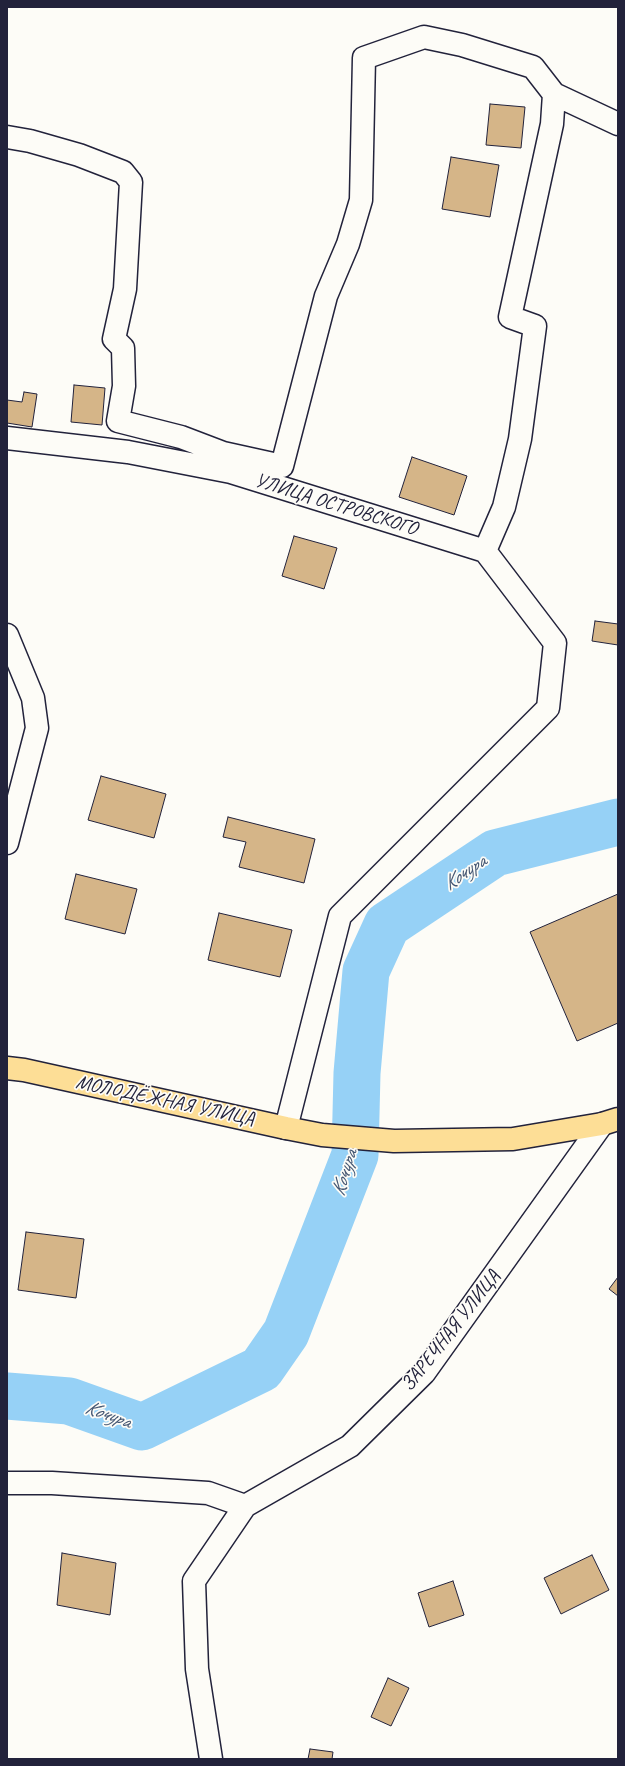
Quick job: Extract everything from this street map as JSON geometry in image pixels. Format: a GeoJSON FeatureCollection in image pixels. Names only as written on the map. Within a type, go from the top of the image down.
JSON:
{"type":"FeatureCollection","features":[{"type":"Feature","properties":{"kind":"main road","name":"МОЛОДЁЖНАЯ УЛИЦА"},"geometry":{"type":"LineString","coordinates":[[7,1068],[24,1070],[322,1135],[394,1141],[513,1138],[610,1121]]}},
{"type":"Feature","properties":{"kind":"street"},"geometry":{"type":"LineString","coordinates":[[7,137],[30,141],[79,155],[123,172],[131,182],[125,289],[114,338],[123,348],[124,386],[118,421],[181,437],[223,453],[282,466],[326,296],[348,244],[361,200],[364,58],[424,37],[462,45],[533,67],[554,94],[618,124]]}},
{"type":"Feature","properties":{"kind":"street"},"geometry":{"type":"LineString","coordinates":[[286,1128],[340,916],[548,708],[556,643],[485,551],[504,507],[520,439],[535,326],[510,317],[552,124],[554,94]]}},
{"type":"Feature","properties":{"kind":"street","name":"УЛИЦА ОСТРОВСКОГО"},"geometry":{"type":"LineString","coordinates":[[7,438],[128,452],[231,472],[485,551]]}},
{"type":"Feature","properties":{"kind":"street"},"geometry":{"type":"LineString","coordinates":[[7,635],[33,698],[37,728],[7,843]]}},
{"type":"Feature","properties":{"kind":"street","name":"ЗАРЕЧНАЯ УЛИЦА"},"geometry":{"type":"LineString","coordinates":[[211,1759],[196,1669],[194,1581],[245,1506],[350,1446],[424,1373],[610,1121]]}},
{"type":"Feature","properties":{"kind":"street"},"geometry":{"type":"LineString","coordinates":[[7,1483],[52,1482],[208,1493],[245,1506]]}},
{"type":"Feature","properties":{"kind":"building"},"geometry":{"type":"Polygon","coordinates":[[[490,104],[525,107],[521,148],[486,145],[490,104]]]}},
{"type":"Feature","properties":{"kind":"building"},"geometry":{"type":"Polygon","coordinates":[[[451,157],[499,165],[490,217],[442,209],[451,157]]]}},
{"type":"Feature","properties":{"kind":"building"},"geometry":{"type":"Polygon","coordinates":[[[74,385],[105,388],[102,425],[71,422],[74,385]]]}},
{"type":"Feature","properties":{"kind":"building"},"geometry":{"type":"Polygon","coordinates":[[[24,392],[37,394],[32,427],[7,423],[7,400],[22,402],[24,392]]]}},
{"type":"Feature","properties":{"kind":"building"},"geometry":{"type":"Polygon","coordinates":[[[412,457],[467,476],[454,515],[399,497],[412,457]]]}},
{"type":"Feature","properties":{"kind":"building"},"geometry":{"type":"Polygon","coordinates":[[[294,536],[337,548],[324,589],[282,576],[294,536]]]}},
{"type":"Feature","properties":{"kind":"building"},"geometry":{"type":"Polygon","coordinates":[[[595,621],[618,624],[618,645],[592,641],[595,621]]]}},
{"type":"Feature","properties":{"kind":"building"},"geometry":{"type":"Polygon","coordinates":[[[101,776],[166,794],[154,838],[88,820],[101,776]]]}},
{"type":"Feature","properties":{"kind":"building"},"geometry":{"type":"Polygon","coordinates":[[[228,817],[315,839],[304,883],[239,867],[246,842],[223,837],[228,817]]]}},
{"type":"Feature","properties":{"kind":"building"},"geometry":{"type":"Polygon","coordinates":[[[76,874],[137,889],[125,934],[65,919],[76,874]]]}},
{"type":"Feature","properties":{"kind":"building"},"geometry":{"type":"Polygon","coordinates":[[[618,894],[618,1023],[577,1041],[530,932],[618,894]]]}},
{"type":"Feature","properties":{"kind":"building"},"geometry":{"type":"Polygon","coordinates":[[[219,913],[292,930],[280,977],[208,960],[219,913]]]}},
{"type":"Feature","properties":{"kind":"building"},"geometry":{"type":"Polygon","coordinates":[[[26,1232],[84,1239],[76,1298],[18,1290],[26,1232]]]}},
{"type":"Feature","properties":{"kind":"building"},"geometry":{"type":"Polygon","coordinates":[[[618,1277],[618,1296],[609,1289],[618,1277]]]}},
{"type":"Feature","properties":{"kind":"building"},"geometry":{"type":"Polygon","coordinates":[[[62,1553],[116,1563],[110,1615],[57,1605],[62,1553]]]}},
{"type":"Feature","properties":{"kind":"building"},"geometry":{"type":"Polygon","coordinates":[[[592,1555],[609,1590],[561,1614],[544,1578],[592,1555]]]}},
{"type":"Feature","properties":{"kind":"building"},"geometry":{"type":"Polygon","coordinates":[[[453,1581],[464,1615],[429,1627],[418,1593],[453,1581]]]}},
{"type":"Feature","properties":{"kind":"building"},"geometry":{"type":"Polygon","coordinates":[[[388,1678],[409,1688],[391,1726],[371,1717],[388,1678]]]}},
{"type":"Feature","properties":{"kind":"building"},"geometry":{"type":"Polygon","coordinates":[[[310,1749],[333,1752],[332,1759],[308,1759],[310,1749]]]}},
{"type":"Feature","properties":{"kind":"waterway","name":"Кочура"},"geometry":{"type":"LineString","coordinates":[[7,1396],[69,1401],[142,1427],[261,1369],[286,1333],[355,1155],[357,1073],[366,971],[387,925],[495,853],[618,822]]}}]}
